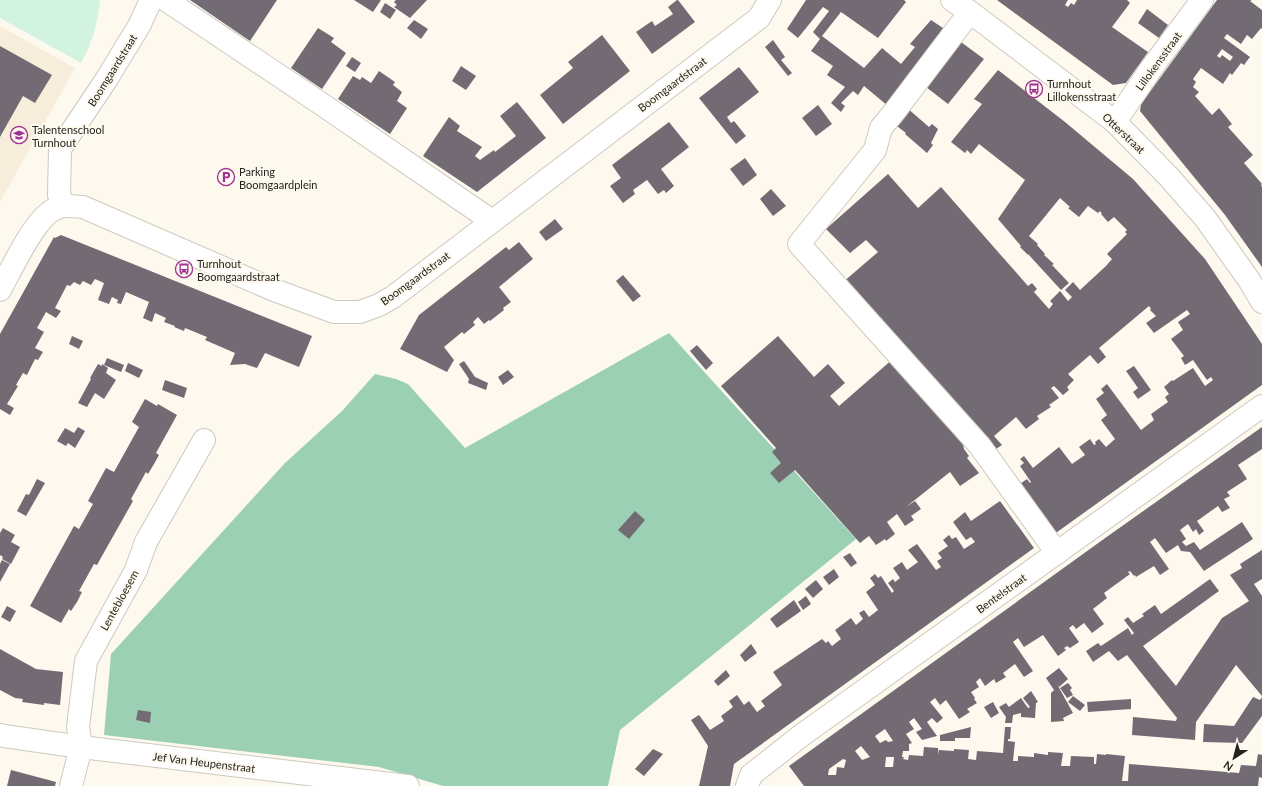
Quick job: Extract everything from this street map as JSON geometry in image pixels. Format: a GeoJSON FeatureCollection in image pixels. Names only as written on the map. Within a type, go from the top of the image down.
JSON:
{"type":"FeatureCollection","features":[{"type":"Feature","properties":{"kind":"street","name":"Boomgaardstraat"},"geometry":{"type":"LineString","coordinates":[[64,206],[59,195],[60,149],[102,86],[139,26],[151,0]]}},
{"type":"Feature","properties":{"kind":"street"},"geometry":{"type":"LineString","coordinates":[[166,0],[492,221]]}},
{"type":"Feature","properties":{"kind":"street","name":"Boomgaardstraat"},"geometry":{"type":"LineString","coordinates":[[0,290],[37,226],[45,215],[53,209],[64,206],[83,207],[274,290],[334,312],[360,312],[378,305],[393,296],[492,221],[758,18],[770,0]]}},
{"type":"Feature","properties":{"kind":"street","name":"Otterstraat"},"geometry":{"type":"LineString","coordinates":[[952,0],[1115,122],[1168,176],[1205,218],[1249,280],[1262,302]]}},
{"type":"Feature","properties":{"kind":"street","name":"Lillokensstraat"},"geometry":{"type":"LineString","coordinates":[[1115,122],[1153,66],[1202,0]]}},
{"type":"Feature","properties":{"kind":"street"},"geometry":{"type":"LineString","coordinates":[[970,12],[881,128],[875,150],[799,244],[980,446],[1057,553]]}},
{"type":"Feature","properties":{"kind":"street","name":"Bentelstraat"},"geometry":{"type":"LineString","coordinates":[[747,786],[751,775],[802,735],[1262,406]]}},
{"type":"Feature","properties":{"kind":"street","name":"Lentebloesem"},"geometry":{"type":"LineString","coordinates":[[81,747],[78,727],[86,661],[136,570],[146,542],[204,440]]}},
{"type":"Feature","properties":{"kind":"street","name":"Jef Van Heupenstraat"},"geometry":{"type":"LineString","coordinates":[[0,735],[81,747],[408,786]]}},
{"type":"Feature","properties":{"kind":"street"},"geometry":{"type":"LineString","coordinates":[[72,786],[81,747]]}},
{"type":"Feature","properties":{"kind":"shaded area","name":"Talentenschool Turnhout"},"geometry":{"type":"Polygon","coordinates":[[[0,26],[75,68],[0,202],[0,26]]]}},
{"type":"Feature","properties":{"kind":"green space"},"geometry":{"type":"Polygon","coordinates":[[[0,0],[100,0],[94,33],[81,63],[0,18],[0,0]]]}},
{"type":"Feature","properties":{"kind":"green space"},"geometry":{"type":"Polygon","coordinates":[[[669,333],[856,539],[620,730],[608,786],[443,786],[379,767],[104,735],[111,654],[285,463],[342,411],[375,374],[396,379],[408,384],[465,448],[669,333]]]}},
{"type":"Feature","properties":{"kind":"building"},"geometry":{"type":"Polygon","coordinates":[[[190,0],[277,0],[250,41],[190,0]]]}},
{"type":"Feature","properties":{"kind":"building"},"geometry":{"type":"Polygon","coordinates":[[[354,0],[381,0],[373,12],[354,0]]]}},
{"type":"Feature","properties":{"kind":"building"},"geometry":{"type":"Polygon","coordinates":[[[396,0],[427,0],[410,18],[394,7],[397,5],[394,2],[396,0]]]}},
{"type":"Feature","properties":{"kind":"building"},"geometry":{"type":"Polygon","coordinates":[[[677,0],[695,22],[652,54],[636,32],[652,21],[655,26],[673,14],[668,7],[677,0]]]}},
{"type":"Feature","properties":{"kind":"building"},"geometry":{"type":"Polygon","coordinates":[[[806,0],[904,0],[906,2],[878,38],[841,12],[822,36],[864,68],[882,48],[901,64],[915,47],[910,44],[931,20],[949,32],[888,106],[864,86],[858,95],[853,91],[841,103],[845,106],[841,112],[831,103],[845,87],[827,75],[833,66],[811,51],[820,39],[813,32],[829,11],[823,7],[798,38],[787,29],[806,0]]]}},
{"type":"Feature","properties":{"kind":"building"},"geometry":{"type":"Polygon","coordinates":[[[997,0],[1068,0],[1065,5],[1068,7],[1071,3],[1074,5],[1077,0],[1127,0],[1130,3],[1112,27],[1148,52],[1126,83],[1113,85],[997,0]]]}},
{"type":"Feature","properties":{"kind":"building"},"geometry":{"type":"Polygon","coordinates":[[[1217,0],[1252,0],[1250,1],[1262,10],[1262,29],[1261,28],[1252,39],[1247,35],[1241,44],[1227,34],[1224,38],[1250,57],[1244,65],[1241,63],[1232,75],[1230,73],[1223,84],[1201,68],[1193,79],[1196,82],[1193,87],[1199,92],[1195,96],[1212,115],[1219,108],[1232,124],[1228,127],[1253,155],[1244,163],[1262,184],[1262,267],[1225,215],[1140,111],[1141,104],[1217,0]],[[1222,49],[1217,56],[1220,58],[1222,55],[1230,61],[1233,57],[1222,49]]]}},
{"type":"Feature","properties":{"kind":"building"},"geometry":{"type":"Polygon","coordinates":[[[385,3],[396,10],[390,19],[380,12],[385,3]]]}},
{"type":"Feature","properties":{"kind":"building"},"geometry":{"type":"Polygon","coordinates":[[[1147,9],[1168,25],[1159,38],[1138,23],[1147,9]]]}},
{"type":"Feature","properties":{"kind":"building"},"geometry":{"type":"Polygon","coordinates":[[[414,20],[428,29],[421,39],[407,28],[414,20]]]}},
{"type":"Feature","properties":{"kind":"building"},"geometry":{"type":"Polygon","coordinates":[[[318,28],[334,38],[331,42],[346,53],[322,89],[291,68],[318,28]]]}},
{"type":"Feature","properties":{"kind":"building"},"geometry":{"type":"Polygon","coordinates":[[[602,35],[630,71],[563,124],[540,95],[573,68],[568,62],[602,35]]]}},
{"type":"Feature","properties":{"kind":"building"},"geometry":{"type":"Polygon","coordinates":[[[773,40],[785,57],[781,60],[792,73],[788,76],[765,47],[773,40]]]}},
{"type":"Feature","properties":{"kind":"building"},"geometry":{"type":"Polygon","coordinates":[[[961,42],[984,59],[948,104],[926,87],[961,42]]]}},
{"type":"Feature","properties":{"kind":"building","name":"Talentenschool Turnhout"},"geometry":{"type":"Polygon","coordinates":[[[0,46],[52,75],[35,103],[23,96],[0,137],[0,46]]]}},
{"type":"Feature","properties":{"kind":"building"},"geometry":{"type":"Polygon","coordinates":[[[352,57],[361,63],[355,72],[346,66],[352,57]]]}},
{"type":"Feature","properties":{"kind":"building"},"geometry":{"type":"Polygon","coordinates":[[[461,66],[476,76],[466,90],[452,81],[461,66]]]}},
{"type":"Feature","properties":{"kind":"building"},"geometry":{"type":"Polygon","coordinates":[[[739,67],[759,92],[727,117],[731,123],[734,121],[746,136],[736,144],[699,98],[739,67]]]}},
{"type":"Feature","properties":{"kind":"building"},"geometry":{"type":"Polygon","coordinates":[[[998,70],[1065,122],[1133,179],[1205,259],[1262,344],[1262,385],[1053,535],[1017,486],[1027,479],[1030,483],[1031,482],[1020,466],[1024,463],[1020,459],[1024,456],[1033,468],[1059,447],[1072,464],[1085,455],[1079,447],[1090,439],[1094,445],[1099,439],[1106,447],[1115,439],[1101,420],[1107,415],[1096,399],[1104,393],[1101,389],[1107,384],[1141,430],[1154,420],[1151,414],[1168,402],[1165,397],[1169,394],[1164,387],[1172,380],[1173,381],[1193,368],[1205,386],[1213,380],[1211,377],[1207,380],[1193,360],[1185,365],[1181,358],[1184,356],[1171,339],[1183,330],[1178,322],[1190,314],[1187,310],[1154,333],[1146,323],[1156,316],[1150,310],[1151,309],[1149,306],[1099,348],[1106,357],[1098,364],[1090,355],[1068,374],[1074,380],[1067,387],[1069,390],[1063,395],[1054,386],[1051,388],[1059,398],[1049,405],[1051,407],[1037,416],[1039,419],[1026,429],[1016,417],[994,436],[1002,445],[993,451],[842,283],[878,252],[866,240],[850,253],[826,229],[888,174],[918,208],[941,187],[1028,286],[1032,283],[1037,289],[1034,292],[1049,309],[1053,304],[1050,301],[1060,291],[1068,301],[1072,297],[1065,290],[1073,282],[1080,290],[1106,266],[1112,259],[1107,254],[1127,234],[1125,232],[1127,230],[1114,217],[1108,222],[1100,211],[1098,213],[1088,206],[1079,217],[1068,208],[1070,207],[1060,198],[1029,236],[1038,244],[1037,245],[1045,254],[1044,255],[1054,264],[1052,265],[1069,283],[1061,290],[1020,247],[1021,246],[998,219],[1025,180],[979,144],[971,154],[967,150],[965,153],[951,142],[982,104],[974,99],[998,70]]]}},
{"type":"Feature","properties":{"kind":"building"},"geometry":{"type":"Polygon","coordinates":[[[379,71],[395,82],[393,85],[402,92],[397,101],[407,108],[390,134],[338,99],[353,76],[360,80],[362,77],[371,83],[379,71]]]}},
{"type":"Feature","properties":{"kind":"building"},"geometry":{"type":"Polygon","coordinates":[[[517,102],[546,138],[477,192],[423,156],[449,117],[460,126],[457,131],[482,147],[475,156],[480,160],[494,150],[495,152],[516,136],[500,116],[517,102]]]}},
{"type":"Feature","properties":{"kind":"building"},"geometry":{"type":"Polygon","coordinates":[[[818,105],[832,124],[816,136],[802,118],[818,105]]]}},
{"type":"Feature","properties":{"kind":"building"},"geometry":{"type":"Polygon","coordinates":[[[906,107],[929,127],[932,124],[938,129],[931,143],[933,145],[927,153],[893,123],[906,107]]]}},
{"type":"Feature","properties":{"kind":"building"},"geometry":{"type":"Polygon","coordinates":[[[669,122],[689,147],[661,169],[674,186],[666,193],[664,190],[658,194],[647,180],[633,190],[635,194],[623,203],[610,186],[621,178],[612,165],[669,122]]]}},
{"type":"Feature","properties":{"kind":"building"},"geometry":{"type":"Polygon","coordinates":[[[745,158],[757,175],[743,186],[730,169],[745,158]]]}},
{"type":"Feature","properties":{"kind":"building"},"geometry":{"type":"Polygon","coordinates":[[[771,189],[786,206],[773,216],[760,199],[771,189]]]}},
{"type":"Feature","properties":{"kind":"building"},"geometry":{"type":"Polygon","coordinates":[[[555,219],[563,229],[546,241],[539,232],[555,219]]]}},
{"type":"Feature","properties":{"kind":"building"},"geometry":{"type":"Polygon","coordinates":[[[61,235],[312,336],[299,367],[265,353],[257,368],[245,364],[230,365],[235,353],[205,340],[207,337],[185,328],[184,331],[174,327],[175,326],[164,322],[166,318],[155,313],[152,322],[143,318],[149,302],[126,292],[121,304],[117,303],[118,300],[112,297],[109,304],[98,300],[104,283],[95,279],[91,285],[83,281],[80,285],[74,282],[70,286],[67,285],[55,308],[61,311],[56,318],[46,312],[37,328],[44,332],[35,348],[43,352],[38,360],[35,359],[27,375],[23,373],[16,385],[18,386],[7,404],[14,408],[10,415],[0,409],[0,334],[54,237],[55,238],[61,235]]]}},
{"type":"Feature","properties":{"kind":"building"},"geometry":{"type":"Polygon","coordinates":[[[519,242],[533,259],[499,287],[511,302],[503,308],[504,310],[484,324],[478,317],[473,322],[475,325],[464,334],[462,332],[444,347],[454,360],[447,372],[400,349],[419,315],[506,247],[509,250],[519,242]]]}},
{"type":"Feature","properties":{"kind":"building"},"geometry":{"type":"Polygon","coordinates":[[[623,275],[641,296],[633,302],[616,281],[623,275]]]}},
{"type":"Feature","properties":{"kind":"building"},"geometry":{"type":"Polygon","coordinates":[[[72,336],[83,341],[79,349],[69,344],[72,336]]]}},
{"type":"Feature","properties":{"kind":"building"},"geometry":{"type":"Polygon","coordinates":[[[778,336],[814,377],[828,364],[845,383],[830,396],[839,406],[894,358],[961,436],[964,449],[969,456],[967,458],[979,473],[960,486],[950,472],[906,507],[915,501],[921,509],[911,516],[914,520],[905,526],[897,514],[887,522],[895,534],[886,541],[885,539],[876,545],[869,536],[860,543],[795,470],[779,483],[770,473],[781,463],[772,452],[776,448],[721,386],[778,336]]]}},
{"type":"Feature","properties":{"kind":"building"},"geometry":{"type":"Polygon","coordinates":[[[697,345],[713,363],[706,370],[690,351],[697,345]]]}},
{"type":"Feature","properties":{"kind":"building"},"geometry":{"type":"Polygon","coordinates":[[[107,358],[124,365],[121,372],[104,365],[107,358]]]}},
{"type":"Feature","properties":{"kind":"building"},"geometry":{"type":"Polygon","coordinates":[[[464,361],[475,377],[488,383],[486,390],[468,383],[469,379],[459,364],[464,361]]]}},
{"type":"Feature","properties":{"kind":"building"},"geometry":{"type":"Polygon","coordinates":[[[128,363],[143,370],[139,378],[125,371],[128,363]]]}},
{"type":"Feature","properties":{"kind":"building"},"geometry":{"type":"Polygon","coordinates":[[[98,364],[102,366],[102,364],[108,368],[106,373],[116,380],[104,399],[95,393],[87,407],[78,403],[98,364]]]}},
{"type":"Feature","properties":{"kind":"building"},"geometry":{"type":"Polygon","coordinates":[[[1134,366],[1151,390],[1138,399],[1133,392],[1138,388],[1126,371],[1134,366]]]}},
{"type":"Feature","properties":{"kind":"building"},"geometry":{"type":"Polygon","coordinates":[[[508,370],[514,377],[503,385],[498,377],[508,370]]]}},
{"type":"Feature","properties":{"kind":"building"},"geometry":{"type":"Polygon","coordinates":[[[165,380],[187,388],[184,398],[162,390],[165,380]]]}},
{"type":"Feature","properties":{"kind":"building"},"geometry":{"type":"Polygon","coordinates":[[[145,399],[157,406],[158,404],[177,415],[156,453],[159,455],[154,464],[148,474],[146,472],[131,499],[133,501],[97,565],[94,564],[79,591],[82,592],[77,602],[71,611],[69,609],[61,623],[30,606],[74,526],[79,529],[93,504],[88,501],[106,468],[114,472],[139,427],[132,422],[145,399]]]}},
{"type":"Feature","properties":{"kind":"building"},"geometry":{"type":"Polygon","coordinates":[[[78,427],[85,431],[75,448],[68,443],[66,446],[57,441],[65,428],[74,433],[78,427]]]}},
{"type":"Feature","properties":{"kind":"building"},"geometry":{"type":"Polygon","coordinates":[[[1262,427],[1262,449],[1238,465],[1247,479],[1227,492],[1230,496],[1224,499],[1230,508],[1222,512],[1218,506],[1197,521],[1204,531],[1199,535],[1196,529],[1193,532],[1188,524],[1180,530],[1186,539],[1182,542],[1186,546],[1194,542],[1200,550],[1242,522],[1253,539],[1204,571],[1190,552],[1181,551],[1178,545],[1166,553],[1155,538],[1150,542],[1169,569],[1160,575],[1154,566],[1136,577],[1130,571],[1128,572],[1130,574],[1104,593],[1107,598],[1093,609],[1104,624],[1092,633],[1084,623],[1076,629],[1073,625],[1069,628],[1079,642],[1070,648],[1067,646],[1064,648],[1066,650],[1058,656],[1043,635],[1024,647],[1018,638],[1013,642],[1033,671],[1024,677],[1015,664],[1003,673],[1006,677],[996,683],[994,679],[985,686],[980,678],[976,682],[979,687],[971,692],[977,703],[967,709],[970,712],[959,719],[946,700],[940,705],[935,698],[930,702],[943,718],[937,723],[932,718],[927,722],[937,736],[922,740],[916,732],[922,729],[914,718],[909,722],[914,729],[906,734],[912,743],[909,744],[909,751],[903,751],[903,759],[908,760],[909,755],[923,756],[924,747],[938,748],[939,755],[939,750],[969,750],[968,759],[976,760],[977,751],[1003,753],[1005,727],[1011,727],[1010,739],[1008,739],[1008,741],[1015,742],[1013,761],[1018,761],[1018,756],[1034,757],[1034,753],[1048,755],[1048,752],[1063,753],[1061,766],[1070,766],[1071,756],[1094,757],[1094,764],[1096,764],[1097,754],[1125,756],[1122,781],[1128,781],[1129,764],[1239,773],[1241,765],[1256,766],[1258,754],[1262,755],[1262,778],[1259,777],[1258,786],[804,786],[789,766],[1262,427]],[[885,729],[875,736],[880,743],[886,740],[888,742],[893,741],[885,729]],[[861,746],[855,751],[862,760],[870,757],[861,746]],[[886,757],[885,767],[893,767],[894,757],[886,757]],[[843,759],[829,769],[828,775],[836,775],[837,767],[844,768],[846,760],[843,759]]]}},
{"type":"Feature","properties":{"kind":"building"},"geometry":{"type":"Polygon","coordinates":[[[37,479],[45,483],[26,516],[17,511],[26,494],[29,495],[37,479]]]}},
{"type":"Feature","properties":{"kind":"building"},"geometry":{"type":"Polygon","coordinates":[[[1000,501],[1034,548],[734,764],[730,786],[699,786],[708,746],[691,720],[699,715],[710,730],[724,721],[721,716],[733,707],[729,701],[737,695],[744,705],[749,701],[757,712],[765,706],[761,701],[782,685],[773,672],[822,639],[826,643],[828,641],[832,646],[841,639],[835,630],[851,618],[856,625],[863,619],[859,613],[864,610],[869,617],[878,610],[866,592],[875,585],[870,578],[875,574],[878,578],[881,576],[892,593],[894,591],[888,583],[893,579],[895,582],[900,578],[893,568],[902,562],[907,570],[918,562],[908,550],[917,544],[936,570],[941,567],[937,561],[942,558],[938,553],[948,546],[943,540],[949,535],[952,539],[956,537],[964,549],[975,542],[971,537],[966,540],[953,522],[965,512],[971,521],[1000,501]]]}},
{"type":"Feature","properties":{"kind":"building"},"geometry":{"type":"Polygon","coordinates":[[[635,511],[645,520],[629,539],[618,530],[635,511]]]}},
{"type":"Feature","properties":{"kind":"building"},"geometry":{"type":"Polygon","coordinates":[[[3,528],[15,535],[11,542],[20,547],[11,564],[2,559],[3,557],[0,555],[0,533],[3,528]]]}},
{"type":"Feature","properties":{"kind":"building"},"geometry":{"type":"Polygon","coordinates":[[[1262,550],[1262,579],[1254,584],[1262,596],[1262,696],[1236,665],[1196,722],[1195,740],[1132,735],[1133,717],[1176,721],[1177,718],[1127,655],[1118,661],[1109,651],[1093,662],[1086,651],[1098,643],[1101,646],[1128,628],[1132,635],[1134,633],[1124,620],[1128,617],[1133,623],[1144,616],[1142,614],[1155,605],[1161,614],[1210,579],[1219,591],[1143,646],[1176,686],[1222,618],[1249,601],[1230,575],[1242,568],[1240,564],[1262,550]]]}},
{"type":"Feature","properties":{"kind":"building"},"geometry":{"type":"Polygon","coordinates":[[[850,553],[857,563],[851,567],[843,557],[850,553]]]}},
{"type":"Feature","properties":{"kind":"building"},"geometry":{"type":"Polygon","coordinates":[[[2,560],[10,564],[0,582],[0,564],[2,560]]]}},
{"type":"Feature","properties":{"kind":"building"},"geometry":{"type":"Polygon","coordinates":[[[834,569],[839,577],[829,585],[823,577],[834,569]]]}},
{"type":"Feature","properties":{"kind":"building"},"geometry":{"type":"Polygon","coordinates":[[[816,580],[823,589],[813,598],[805,589],[816,580]]]}},
{"type":"Feature","properties":{"kind":"building"},"geometry":{"type":"Polygon","coordinates":[[[806,596],[811,604],[803,610],[798,602],[806,596]]]}},
{"type":"Feature","properties":{"kind":"building"},"geometry":{"type":"Polygon","coordinates":[[[794,600],[801,611],[777,628],[770,619],[794,600]]]}},
{"type":"Feature","properties":{"kind":"building"},"geometry":{"type":"Polygon","coordinates":[[[7,606],[16,611],[10,622],[1,617],[7,606]]]}},
{"type":"Feature","properties":{"kind":"building"},"geometry":{"type":"Polygon","coordinates":[[[751,644],[757,653],[745,662],[740,655],[751,644]]]}},
{"type":"Feature","properties":{"kind":"building"},"geometry":{"type":"Polygon","coordinates":[[[0,649],[36,669],[63,672],[60,705],[44,703],[44,705],[22,702],[23,699],[15,698],[0,690],[0,649]]]}},
{"type":"Feature","properties":{"kind":"building"},"geometry":{"type":"Polygon","coordinates":[[[1059,668],[1068,679],[1059,687],[1057,684],[1073,713],[1063,718],[1064,721],[1051,722],[1051,693],[1054,690],[1046,678],[1059,668]]]}},
{"type":"Feature","properties":{"kind":"building"},"geometry":{"type":"Polygon","coordinates":[[[726,670],[730,676],[718,686],[714,681],[726,670]]]}},
{"type":"Feature","properties":{"kind":"building"},"geometry":{"type":"Polygon","coordinates":[[[1068,683],[1072,688],[1070,690],[1073,695],[1067,698],[1060,688],[1068,683]]]}},
{"type":"Feature","properties":{"kind":"building"},"geometry":{"type":"Polygon","coordinates":[[[1031,691],[1038,702],[1036,703],[1035,718],[1021,717],[1021,713],[1013,715],[1012,723],[1005,723],[1006,717],[999,707],[1006,703],[1009,707],[1021,698],[1028,708],[1030,707],[1023,698],[1031,691]]]}},
{"type":"Feature","properties":{"kind":"building"},"geometry":{"type":"Polygon","coordinates":[[[1073,696],[1085,705],[1080,711],[1068,702],[1073,696]]]}},
{"type":"Feature","properties":{"kind":"building"},"geometry":{"type":"Polygon","coordinates":[[[1253,697],[1260,700],[1262,697],[1262,716],[1242,743],[1203,742],[1204,724],[1234,726],[1253,697]]]}},
{"type":"Feature","properties":{"kind":"building"},"geometry":{"type":"Polygon","coordinates":[[[1131,699],[1131,709],[1088,712],[1087,702],[1131,699]]]}},
{"type":"Feature","properties":{"kind":"building"},"geometry":{"type":"Polygon","coordinates":[[[993,702],[999,713],[991,718],[984,707],[993,702]]]}},
{"type":"Feature","properties":{"kind":"building"},"geometry":{"type":"Polygon","coordinates":[[[138,710],[151,712],[150,723],[136,720],[138,710]]]}},
{"type":"Feature","properties":{"kind":"building"},"geometry":{"type":"Polygon","coordinates":[[[971,727],[970,738],[955,738],[955,741],[940,741],[940,735],[971,727]]]}},
{"type":"Feature","properties":{"kind":"building"},"geometry":{"type":"Polygon","coordinates":[[[653,749],[663,754],[644,776],[635,769],[653,749]]]}},
{"type":"Feature","properties":{"kind":"building"},"geometry":{"type":"Polygon","coordinates":[[[11,770],[56,782],[55,786],[7,786],[11,770]]]}},
{"type":"Feature","properties":{"kind":"place","name":"Turnhout Lillokensstraat"},"geometry":{"type":"Point","coordinates":[1034,89]}},
{"type":"Feature","properties":{"kind":"place","name":"Talentenschool Turnhout"},"geometry":{"type":"Point","coordinates":[19,135]}},
{"type":"Feature","properties":{"kind":"place","name":"Parking Boomgaardplein"},"geometry":{"type":"Point","coordinates":[226,177]}},
{"type":"Feature","properties":{"kind":"place","name":"Turnhout Boomgaardstraat"},"geometry":{"type":"Point","coordinates":[184,269]}}]}
